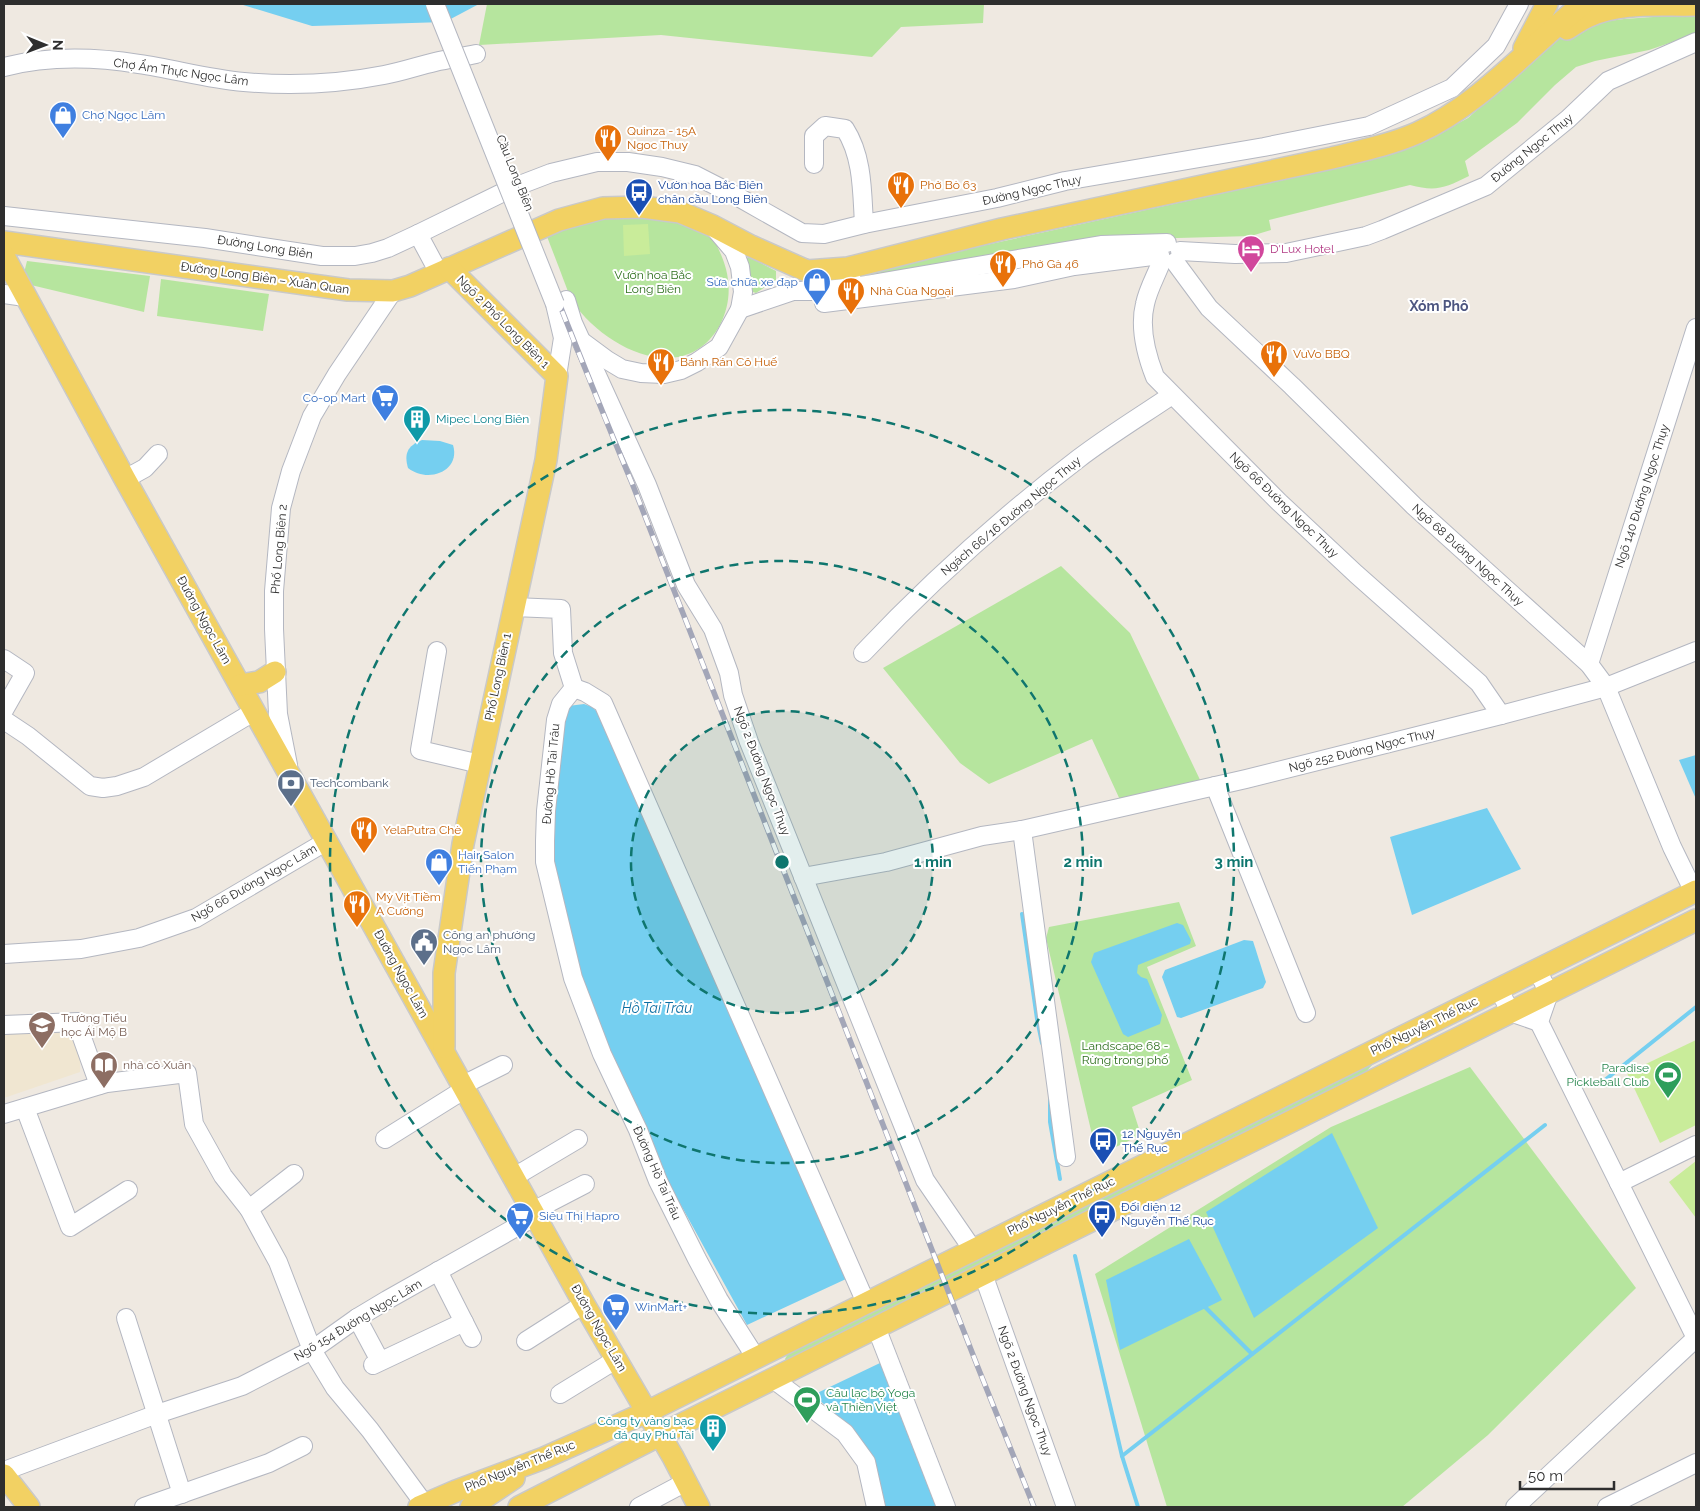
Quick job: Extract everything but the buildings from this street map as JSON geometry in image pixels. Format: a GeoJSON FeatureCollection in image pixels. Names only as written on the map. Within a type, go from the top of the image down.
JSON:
{"type":"FeatureCollection","features":[{"type":"Feature","properties":{"kind":"main road","name":"Đường Ngọc Thụy"},"geometry":{"type":"LineString","coordinates":[[1520,57],[1547,4]]}},
{"type":"Feature","properties":{"kind":"main road","name":"Đường Ngọc Thụy"},"geometry":{"type":"LineString","coordinates":[[516,238],[559,220],[604,208],[642,207],[680,212],[807,271],[851,277],[1002,229],[1380,146],[1416,133],[1444,118],[1492,83],[1554,26],[1583,4]]}},
{"type":"Feature","properties":{"kind":"main road"},"geometry":{"type":"LineString","coordinates":[[1520,57],[1588,16],[1609,9],[1632,6],[1696,5]]}},
{"type":"Feature","properties":{"kind":"main road","name":"Đường Long Biên – Xuân Quan"},"geometry":{"type":"LineString","coordinates":[[4,242],[348,290],[394,291],[410,286],[516,238]]}},
{"type":"Feature","properties":{"kind":"main road","name":"Đường Ngọc Lâm"},"geometry":{"type":"LineString","coordinates":[[4,256],[125,479],[699,1507]]}},
{"type":"Feature","properties":{"kind":"main road","name":"Ngõ 2 Phố Long Biên 1"},"geometry":{"type":"LineString","coordinates":[[444,271],[557,376]]}},
{"type":"Feature","properties":{"kind":"main road","name":"Phố Long Biên 1"},"geometry":{"type":"LineString","coordinates":[[444,1051],[444,973],[463,844],[546,460],[557,376]]}},
{"type":"Feature","properties":{"kind":"main road"},"geometry":{"type":"LineString","coordinates":[[240,685],[259,682],[276,672]]}},
{"type":"Feature","properties":{"kind":"main road","name":"Phố Nguyễn Thế Rục"},"geometry":{"type":"LineString","coordinates":[[422,1506],[456,1491],[544,1458],[647,1412],[1695,891]]}},
{"type":"Feature","properties":{"kind":"main road","name":"Phố Nguyễn Thế Rục"},"geometry":{"type":"LineString","coordinates":[[519,1507],[876,1327],[1696,920]]}},
{"type":"Feature","properties":{"kind":"main road"},"geometry":{"type":"LineString","coordinates":[[410,989],[427,984],[444,973]]}},
{"type":"Feature","properties":{"kind":"main road"},"geometry":{"type":"LineString","coordinates":[[471,1507],[544,1458]]}},
{"type":"Feature","properties":{"kind":"main road"},"geometry":{"type":"LineString","coordinates":[[4,1475],[30,1507]]}},
{"type":"Feature","properties":{"kind":"main road"},"geometry":{"type":"LineString","coordinates":[[479,1507],[557,1487]]}},
{"type":"Feature","properties":{"kind":"street","name":"Cầu Long Biên"},"geometry":{"type":"LineString","coordinates":[[436,4],[560,302],[583,343]]}},
{"type":"Feature","properties":{"kind":"street","name":"Cầu Long Biên"},"geometry":{"type":"LineString","coordinates":[[448,4],[560,302]]}},
{"type":"Feature","properties":{"kind":"street","name":"Đường Ngọc Thụy"},"geometry":{"type":"LineString","coordinates":[[512,188],[551,173],[597,162],[628,162],[662,167],[694,175],[740,198],[802,233],[824,234],[864,224],[997,198],[1065,181],[1264,147],[1369,126],[1452,88],[1496,46],[1519,4]]}},
{"type":"Feature","properties":{"kind":"street","name":"Đường Ngọc Thụy"},"geometry":{"type":"LineString","coordinates":[[740,309],[794,291],[818,291],[851,277],[1101,246],[1169,254],[1286,253],[1366,236],[1486,186],[1568,119],[1608,82],[1696,42]]}},
{"type":"Feature","properties":{"kind":"street","name":"Chợ Ẩm Thực Ngọc Lâm"},"geometry":{"type":"LineString","coordinates":[[4,67],[21,62],[78,59],[140,64],[216,79],[263,83],[308,83],[382,76],[476,54]]}},
{"type":"Feature","properties":{"kind":"street"},"geometry":{"type":"LineString","coordinates":[[814,164],[814,136],[825,126],[845,129],[853,141],[860,171],[864,224]]}},
{"type":"Feature","properties":{"kind":"street","name":"Đường Long Biên"},"geometry":{"type":"LineString","coordinates":[[4,216],[197,237],[338,257],[372,253],[418,234],[512,188]]}},
{"type":"Feature","properties":{"kind":"street","name":"Đường Ngọc Thụy"},"geometry":{"type":"LineString","coordinates":[[583,343],[622,369],[641,373],[664,374],[681,370],[719,347],[740,309],[743,292],[740,266],[734,251],[713,226]]}},
{"type":"Feature","properties":{"kind":"street"},"geometry":{"type":"LineString","coordinates":[[418,234],[444,271]]}},
{"type":"Feature","properties":{"kind":"street"},"geometry":{"type":"LineString","coordinates":[[824,303],[1014,279],[1074,266],[1169,254]]}},
{"type":"Feature","properties":{"kind":"street","name":"Ngõ 66 Đường Ngọc Thụy"},"geometry":{"type":"LineString","coordinates":[[1169,254],[1145,304],[1143,332],[1147,357],[1155,377],[1279,502],[1478,683],[1501,715]]}},
{"type":"Feature","properties":{"kind":"street","name":"Ngõ 68 Đường Ngọc Thụy"},"geometry":{"type":"LineString","coordinates":[[1169,254],[1208,308],[1292,386],[1414,506],[1588,664],[1606,687],[1672,847],[1695,891]]}},
{"type":"Feature","properties":{"kind":"street"},"geometry":{"type":"LineString","coordinates":[[794,291],[807,271]]}},
{"type":"Feature","properties":{"kind":"street","name":"Phố Long Biên 2"},"geometry":{"type":"LineString","coordinates":[[291,776],[278,714],[274,629],[274,591],[281,508],[312,416],[336,374],[394,291]]}},
{"type":"Feature","properties":{"kind":"street"},"geometry":{"type":"LineString","coordinates":[[4,294],[25,297]]}},
{"type":"Feature","properties":{"kind":"street","name":"Phố Long Biên 1"},"geometry":{"type":"LineString","coordinates":[[557,376],[563,338],[560,302]]}},
{"type":"Feature","properties":{"kind":"street","name":"Ngõ 140 Đường Ngọc Thụy"},"geometry":{"type":"LineString","coordinates":[[1588,664],[1696,328]]}},
{"type":"Feature","properties":{"kind":"street","name":"Ngõ 2 Đường Ngọc Thụy"},"geometry":{"type":"LineString","coordinates":[[583,343],[647,485],[686,585],[713,629],[729,673],[733,695],[749,742],[925,1180],[973,1250]]}},
{"type":"Feature","properties":{"kind":"street","name":"Ngách 66/16 Đường Ngọc Thụy"},"geometry":{"type":"LineString","coordinates":[[863,653],[930,584],[1015,511],[1078,459],[1172,395]]}},
{"type":"Feature","properties":{"kind":"street"},"geometry":{"type":"LineString","coordinates":[[125,479],[145,468],[158,454]]}},
{"type":"Feature","properties":{"kind":"street"},"geometry":{"type":"LineString","coordinates":[[514,607],[561,609],[563,653],[574,688],[585,692],[602,703],[866,1303]]}},
{"type":"Feature","properties":{"kind":"street"},"geometry":{"type":"LineString","coordinates":[[437,651],[420,750],[480,764]]}},
{"type":"Feature","properties":{"kind":"street","name":"Ngõ 252 Đường Ngọc Thụy"},"geometry":{"type":"LineString","coordinates":[[803,877],[886,862],[982,836],[1022,830],[1215,786],[1501,715],[1606,687],[1696,651]]}},
{"type":"Feature","properties":{"kind":"street"},"geometry":{"type":"LineString","coordinates":[[4,660],[25,673],[4,710]]}},
{"type":"Feature","properties":{"kind":"street","name":"Đường Hồ Tai Trâu"},"geometry":{"type":"LineString","coordinates":[[574,688],[561,704],[556,720],[546,811],[545,841],[545,862],[548,877],[573,978],[602,1054],[638,1130],[658,1180],[719,1300],[756,1358]]}},
{"type":"Feature","properties":{"kind":"street"},"geometry":{"type":"LineString","coordinates":[[4,720],[28,736],[90,786],[103,788],[117,786],[144,777],[255,711]]}},
{"type":"Feature","properties":{"kind":"street"},"geometry":{"type":"LineString","coordinates":[[1215,786],[1306,1013]]}},
{"type":"Feature","properties":{"kind":"street"},"geometry":{"type":"LineString","coordinates":[[1022,830],[1066,1158]]}},
{"type":"Feature","properties":{"kind":"street","name":"Ngõ 66 Đường Ngọc Lâm"},"geometry":{"type":"LineString","coordinates":[[4,954],[81,949],[139,938],[196,918],[327,841]]}},
{"type":"Feature","properties":{"kind":"street"},"geometry":{"type":"LineString","coordinates":[[1537,970],[1549,993],[1539,1022]]}},
{"type":"Feature","properties":{"kind":"street"},"geometry":{"type":"LineString","coordinates":[[1499,989],[1510,1012],[1539,1022],[1696,1338],[1515,1507]]}},
{"type":"Feature","properties":{"kind":"street"},"geometry":{"type":"LineString","coordinates":[[4,1025],[78,1022],[99,1085]]}},
{"type":"Feature","properties":{"kind":"street"},"geometry":{"type":"LineString","coordinates":[[385,1138],[464,1087],[503,1065]]}},
{"type":"Feature","properties":{"kind":"street"},"geometry":{"type":"LineString","coordinates":[[4,1114],[99,1085],[187,1073],[194,1124],[223,1176],[249,1209],[278,1262],[312,1350],[335,1388],[370,1430],[422,1506]]}},
{"type":"Feature","properties":{"kind":"street"},"geometry":{"type":"LineString","coordinates":[[24,1108],[70,1227],[128,1190]]}},
{"type":"Feature","properties":{"kind":"street"},"geometry":{"type":"LineString","coordinates":[[514,1177],[578,1139]]}},
{"type":"Feature","properties":{"kind":"street"},"geometry":{"type":"LineString","coordinates":[[1619,1183],[1696,1145]]}},
{"type":"Feature","properties":{"kind":"street"},"geometry":{"type":"LineString","coordinates":[[249,1209],[294,1174]]}},
{"type":"Feature","properties":{"kind":"street","name":"Ngõ 154 Đường Ngọc Lâm"},"geometry":{"type":"LineString","coordinates":[[4,1471],[157,1414],[242,1386],[312,1350],[357,1318],[585,1184]]}},
{"type":"Feature","properties":{"kind":"street"},"geometry":{"type":"LineString","coordinates":[[438,1271],[472,1338]]}},
{"type":"Feature","properties":{"kind":"street","name":"Ngõ 2 Đường Ngọc Thụy"},"geometry":{"type":"LineString","coordinates":[[983,1274],[1066,1507]]}},
{"type":"Feature","properties":{"kind":"street"},"geometry":{"type":"LineString","coordinates":[[526,1341],[584,1304]]}},
{"type":"Feature","properties":{"kind":"street"},"geometry":{"type":"LineString","coordinates":[[126,1318],[182,1494]]}},
{"type":"Feature","properties":{"kind":"street"},"geometry":{"type":"LineString","coordinates":[[357,1318],[376,1363],[464,1322]]}},
{"type":"Feature","properties":{"kind":"street"},"geometry":{"type":"LineString","coordinates":[[876,1327],[946,1507]]}},
{"type":"Feature","properties":{"kind":"street"},"geometry":{"type":"LineString","coordinates":[[560,1394],[617,1359]]}},
{"type":"Feature","properties":{"kind":"street"},"geometry":{"type":"LineString","coordinates":[[773,1379],[845,1433],[866,1462],[876,1507]]}},
{"type":"Feature","properties":{"kind":"street"},"geometry":{"type":"LineString","coordinates":[[144,1507],[269,1464],[303,1446]]}},
{"type":"Feature","properties":{"kind":"street"},"geometry":{"type":"LineString","coordinates":[[1607,1507],[1696,1463]]}},
{"type":"Feature","properties":{"kind":"street"},"geometry":{"type":"LineString","coordinates":[[639,1507],[686,1482]]}},
{"type":"Feature","properties":{"kind":"shaded area","name":"Trường Tiểu học Ái Mộ B"},"geometry":{"type":"Polygon","coordinates":[[[4,1026],[80,1027],[80,1072],[4,1098],[4,1026]]]}},
{"type":"Feature","properties":{"kind":"green space"},"geometry":{"type":"Polygon","coordinates":[[[487,4],[984,4],[983,23],[901,27],[872,57],[661,35],[479,45],[487,4]]]}},
{"type":"Feature","properties":{"kind":"green space"},"geometry":{"type":"Polygon","coordinates":[[[1696,14],[1696,34],[1649,50],[1595,61],[1576,67],[1517,123],[1465,161],[1469,176],[1447,186],[1427,188],[1410,185],[1269,220],[1271,230],[1251,236],[1141,239],[860,278],[862,272],[1315,173],[1393,154],[1427,140],[1468,118],[1558,38],[1585,24],[1696,14]]]}},
{"type":"Feature","properties":{"kind":"green space","name":"Vườn hoa Bắc Long Biên"},"geometry":{"type":"Polygon","coordinates":[[[642,207],[711,234],[725,265],[729,291],[727,305],[720,325],[705,344],[686,355],[666,358],[645,355],[624,346],[604,334],[587,319],[572,300],[545,231],[642,207]]]}},
{"type":"Feature","properties":{"kind":"green space"},"geometry":{"type":"Polygon","coordinates":[[[648,224],[650,254],[624,256],[623,225],[648,224]]]}},
{"type":"Feature","properties":{"kind":"green space"},"geometry":{"type":"Polygon","coordinates":[[[749,257],[776,271],[776,280],[756,293],[750,291],[745,259],[749,257]]]}},
{"type":"Feature","properties":{"kind":"green space"},"geometry":{"type":"Polygon","coordinates":[[[27,261],[150,276],[144,312],[31,285],[24,273],[27,261]]]}},
{"type":"Feature","properties":{"kind":"green space"},"geometry":{"type":"Polygon","coordinates":[[[161,279],[269,294],[263,331],[157,316],[161,279]]]}},
{"type":"Feature","properties":{"kind":"green space"},"geometry":{"type":"Polygon","coordinates":[[[1061,566],[1130,633],[1202,784],[1121,802],[1092,739],[989,784],[960,763],[883,668],[1061,566]]]}},
{"type":"Feature","properties":{"kind":"green space","name":"Landscape 68 - Rừng trong phố"},"geometry":{"type":"Polygon","coordinates":[[[1179,902],[1196,946],[1147,967],[1192,1080],[1132,1107],[1141,1135],[1097,1156],[1046,938],[1049,927],[1179,902]]]}},
{"type":"Feature","properties":{"kind":"green space","name":"Paradise Pickleball Club"},"geometry":{"type":"Polygon","coordinates":[[[1696,1040],[1696,1125],[1660,1143],[1627,1073],[1696,1040]]]}},
{"type":"Feature","properties":{"kind":"green space"},"geometry":{"type":"Polygon","coordinates":[[[1371,1063],[1372,1065],[1365,1073],[786,1361],[785,1359],[789,1352],[1371,1063]]]}},
{"type":"Feature","properties":{"kind":"green space"},"geometry":{"type":"Polygon","coordinates":[[[1470,1067],[1636,1288],[1488,1435],[1402,1507],[1167,1507],[1095,1274],[1331,1127],[1470,1067]]]}},
{"type":"Feature","properties":{"kind":"green space"},"geometry":{"type":"Polygon","coordinates":[[[1696,1161],[1696,1218],[1669,1182],[1696,1161]]]}},
{"type":"Feature","properties":{"kind":"water"},"geometry":{"type":"Polygon","coordinates":[[[240,4],[479,4],[445,22],[312,26],[240,4]]]}},
{"type":"Feature","properties":{"kind":"water"},"geometry":{"type":"Polygon","coordinates":[[[422,440],[440,441],[453,445],[454,454],[448,468],[433,475],[425,475],[416,473],[408,468],[406,459],[408,451],[413,445],[422,440]]]}},
{"type":"Feature","properties":{"kind":"water","name":"Hồ Tai Trâu"},"geometry":{"type":"Polygon","coordinates":[[[584,704],[592,707],[602,716],[712,975],[846,1279],[747,1325],[650,1149],[595,1027],[548,848],[564,710],[568,706],[584,704]]]}},
{"type":"Feature","properties":{"kind":"water"},"geometry":{"type":"Polygon","coordinates":[[[1696,755],[1696,799],[1679,760],[1696,755]]]}},
{"type":"Feature","properties":{"kind":"water"},"geometry":{"type":"Polygon","coordinates":[[[1487,808],[1521,869],[1412,915],[1390,837],[1487,808]]]}},
{"type":"Feature","properties":{"kind":"water"},"geometry":{"type":"Polygon","coordinates":[[[1177,923],[1183,925],[1191,940],[1190,944],[1138,965],[1137,973],[1147,979],[1162,1015],[1160,1024],[1128,1037],[1123,1034],[1091,962],[1094,953],[1177,923]]]}},
{"type":"Feature","properties":{"kind":"water"},"geometry":{"type":"Polygon","coordinates":[[[1244,940],[1253,941],[1266,982],[1263,988],[1181,1018],[1177,1017],[1162,977],[1165,970],[1244,940]]]}},
{"type":"Feature","properties":{"kind":"water"},"geometry":{"type":"Polygon","coordinates":[[[1332,1133],[1378,1228],[1254,1318],[1206,1212],[1332,1133]]]}},
{"type":"Feature","properties":{"kind":"water"},"geometry":{"type":"Polygon","coordinates":[[[1189,1239],[1222,1300],[1120,1350],[1106,1280],[1189,1239]]]}},
{"type":"Feature","properties":{"kind":"water"},"geometry":{"type":"Polygon","coordinates":[[[880,1363],[936,1507],[880,1507],[856,1434],[813,1395],[880,1363]]]}},
{"type":"Feature","properties":{"kind":"waterway"},"geometry":{"type":"LineString","coordinates":[[1022,914],[1042,1043]]}},
{"type":"Feature","properties":{"kind":"waterway"},"geometry":{"type":"LineString","coordinates":[[1600,1084],[1696,1007]]}},
{"type":"Feature","properties":{"kind":"waterway"},"geometry":{"type":"LineString","coordinates":[[1050,1100],[1050,1122],[1060,1179]]}},
{"type":"Feature","properties":{"kind":"waterway"},"geometry":{"type":"LineString","coordinates":[[1122,1456],[1545,1125]]}},
{"type":"Feature","properties":{"kind":"waterway"},"geometry":{"type":"LineString","coordinates":[[1075,1256],[1122,1456],[1138,1507]]}},
{"type":"Feature","properties":{"kind":"waterway"},"geometry":{"type":"LineString","coordinates":[[1206,1308],[1252,1354]]}},
{"type":"Feature","properties":{"kind":"railway"},"geometry":{"type":"LineString","coordinates":[[442,4],[1034,1507]]}},
{"type":"Feature","properties":{"kind":"place","name":"Chợ Ngọc Lâm"},"geometry":{"type":"Point","coordinates":[63,139]}},
{"type":"Feature","properties":{"kind":"place","name":"Quinza - 15A Ngoc Thuy"},"geometry":{"type":"Point","coordinates":[608,162]}},
{"type":"Feature","properties":{"kind":"place","name":"Phở Bò 63"},"geometry":{"type":"Point","coordinates":[901,209]}},
{"type":"Feature","properties":{"kind":"place","name":"Vườn hoa Bắc Biên chân cầu Long Biên"},"geometry":{"type":"Point","coordinates":[639,216]}},
{"type":"Feature","properties":{"kind":"place","name":"D'Lux Hotel"},"geometry":{"type":"Point","coordinates":[1251,273]}},
{"type":"Feature","properties":{"kind":"place","name":"Phở Gà 46"},"geometry":{"type":"Point","coordinates":[1003,288]}},
{"type":"Feature","properties":{"kind":"place","name":"Sửa chữa xe đạp"},"geometry":{"type":"Point","coordinates":[817,306]}},
{"type":"Feature","properties":{"kind":"place","name":"Nhà Của Ngoại"},"geometry":{"type":"Point","coordinates":[851,315]}},
{"type":"Feature","properties":{"kind":"place","name":"VuVo BBQ"},"geometry":{"type":"Point","coordinates":[1274,378]}},
{"type":"Feature","properties":{"kind":"place","name":"Bánh Rán Cô Huế"},"geometry":{"type":"Point","coordinates":[661,386]}},
{"type":"Feature","properties":{"kind":"place","name":"Co-op Mart"},"geometry":{"type":"Point","coordinates":[385,422]}},
{"type":"Feature","properties":{"kind":"place","name":"Mipec Long Biên"},"geometry":{"type":"Point","coordinates":[417,443]}},
{"type":"Feature","properties":{"kind":"place","name":"Techcombank"},"geometry":{"type":"Point","coordinates":[291,807]}},
{"type":"Feature","properties":{"kind":"place","name":"YelaPutra Chè"},"geometry":{"type":"Point","coordinates":[364,854]}},
{"type":"Feature","properties":{"kind":"place","name":"Hair Salon Tiến Phạm"},"geometry":{"type":"Point","coordinates":[439,886]}},
{"type":"Feature","properties":{"kind":"place","name":"Mỳ Vịt Tiềm A Cường"},"geometry":{"type":"Point","coordinates":[357,928]}},
{"type":"Feature","properties":{"kind":"place","name":"Công an phường Ngọc Lâm"},"geometry":{"type":"Point","coordinates":[424,966]}},
{"type":"Feature","properties":{"kind":"place","name":"Trường Tiểu học Ái Mộ B"},"geometry":{"type":"Point","coordinates":[42,1049]}},
{"type":"Feature","properties":{"kind":"place","name":"nhà cô Xuân"},"geometry":{"type":"Point","coordinates":[104,1089]}},
{"type":"Feature","properties":{"kind":"place","name":"Paradise Pickleball Club"},"geometry":{"type":"Point","coordinates":[1668,1099]}},
{"type":"Feature","properties":{"kind":"place","name":"12 Nguyễn Thế Rục"},"geometry":{"type":"Point","coordinates":[1103,1165]}},
{"type":"Feature","properties":{"kind":"place","name":"Đối diện 12 Nguyễn Thế Rục"},"geometry":{"type":"Point","coordinates":[1102,1238]}},
{"type":"Feature","properties":{"kind":"place","name":"Siêu Thị Hapro"},"geometry":{"type":"Point","coordinates":[520,1240]}},
{"type":"Feature","properties":{"kind":"place","name":"WinMart+"},"geometry":{"type":"Point","coordinates":[616,1331]}},
{"type":"Feature","properties":{"kind":"place","name":"Câu lạc bộ Yoga và Thiền Việt"},"geometry":{"type":"Point","coordinates":[807,1424]}},
{"type":"Feature","properties":{"kind":"place","name":"Công ty vàng bạc đá quý Phú Tài"},"geometry":{"type":"Point","coordinates":[713,1452]}},
{"type":"Feature","properties":{"kind":"district","name":"Xóm Phô"},"geometry":{"type":"Point","coordinates":[1439,306]}}]}
